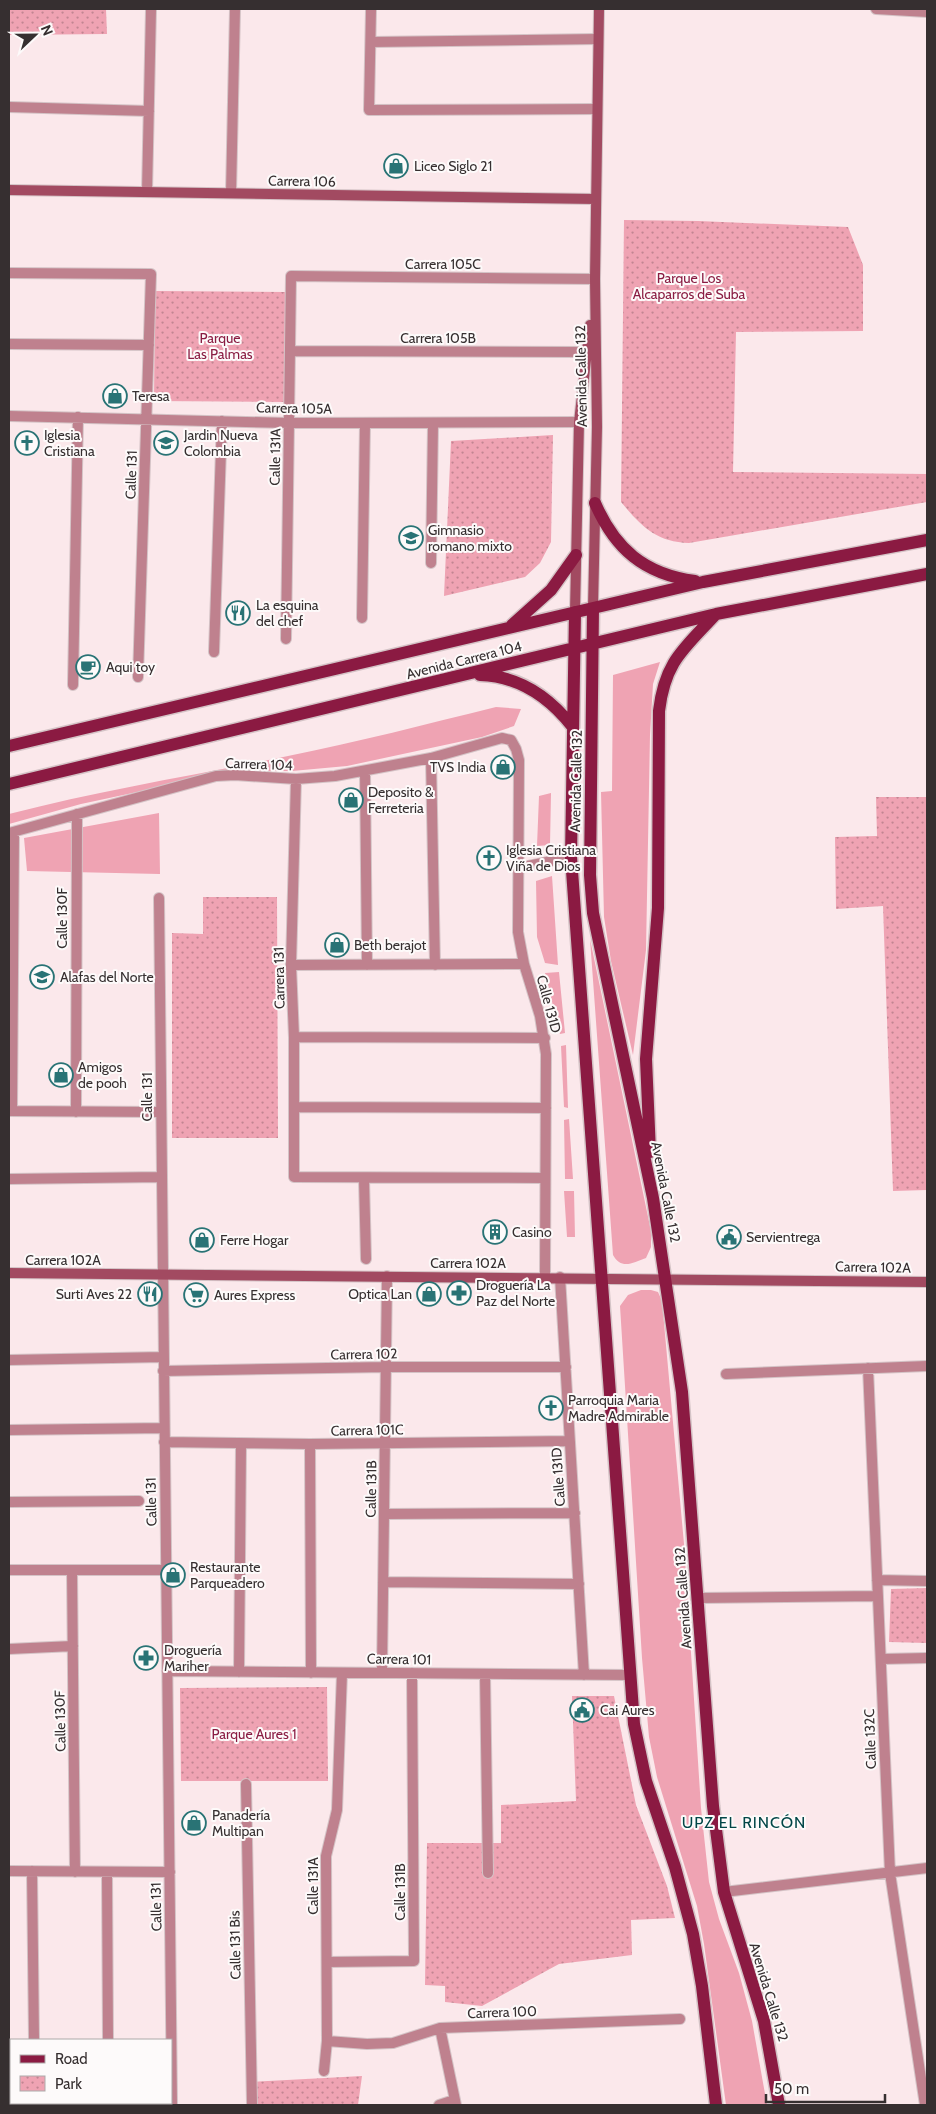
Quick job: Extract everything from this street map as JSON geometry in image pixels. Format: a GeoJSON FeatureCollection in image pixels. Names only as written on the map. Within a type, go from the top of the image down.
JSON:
{"type":"FeatureCollection","features":[{"type":"Feature","properties":{"kind":"main road"},"geometry":{"type":"LineString","coordinates":[[595,502],[604,522],[616,540],[631,556],[649,568],[675,578],[702,582]]}},
{"type":"Feature","properties":{"kind":"main road","name":"Avenida Carrera 104"},"geometry":{"type":"LineString","coordinates":[[9,746],[702,582],[927,540]]}},
{"type":"Feature","properties":{"kind":"main road"},"geometry":{"type":"LineString","coordinates":[[509,627],[551,590],[576,555]]}},
{"type":"Feature","properties":{"kind":"main road","name":"Avenida Carrera 104"},"geometry":{"type":"LineString","coordinates":[[9,784],[716,614],[927,574]]}},
{"type":"Feature","properties":{"kind":"main road","name":"Avenida Calle 132"},"geometry":{"type":"LineString","coordinates":[[594,608],[590,875],[593,913],[653,1198],[684,1406],[713,1806],[724,1892],[764,2022],[779,2105]]}},
{"type":"Feature","properties":{"kind":"main road","name":"Avenida Calle 132"},"geometry":{"type":"LineString","coordinates":[[575,612],[571,857],[634,1724],[646,1781],[674,1867],[693,1934],[702,1986],[716,2105]]}},
{"type":"Feature","properties":{"kind":"main road"},"geometry":{"type":"LineString","coordinates":[[653,1198],[646,1059],[658,908],[659,711],[662,689],[672,664],[716,614]]}},
{"type":"Feature","properties":{"kind":"main road"},"geometry":{"type":"LineString","coordinates":[[468,675],[489,675],[510,680],[530,688],[560,711],[572,726]]}},
{"type":"Feature","properties":{"kind":"street"},"geometry":{"type":"LineString","coordinates":[[147,192],[151,9]]}},
{"type":"Feature","properties":{"kind":"street"},"geometry":{"type":"LineString","coordinates":[[231,193],[235,9]]}},
{"type":"Feature","properties":{"kind":"street"},"geometry":{"type":"LineString","coordinates":[[371,9],[369,110],[597,109]]}},
{"type":"Feature","properties":{"kind":"street","name":"Avenida Calle 132"},"geometry":{"type":"LineString","coordinates":[[594,608],[597,39],[599,9]]}},
{"type":"Feature","properties":{"kind":"street"},"geometry":{"type":"LineString","coordinates":[[876,9],[927,12]]}},
{"type":"Feature","properties":{"kind":"street"},"geometry":{"type":"LineString","coordinates":[[371,42],[597,39]]}},
{"type":"Feature","properties":{"kind":"street"},"geometry":{"type":"LineString","coordinates":[[9,107],[149,111]]}},
{"type":"Feature","properties":{"kind":"street","name":"Carrera 106"},"geometry":{"type":"LineString","coordinates":[[9,190],[596,199]]}},
{"type":"Feature","properties":{"kind":"street","name":"Calle 131"},"geometry":{"type":"LineString","coordinates":[[9,273],[151,274],[138,677]]}},
{"type":"Feature","properties":{"kind":"street","name":"Carrera 105C"},"geometry":{"type":"LineString","coordinates":[[291,276],[595,279]]}},
{"type":"Feature","properties":{"kind":"street","name":"Calle 131A"},"geometry":{"type":"LineString","coordinates":[[286,639],[291,276]]}},
{"type":"Feature","properties":{"kind":"street","name":"Avenida Calle 132"},"geometry":{"type":"LineString","coordinates":[[575,612],[579,422],[595,279]]}},
{"type":"Feature","properties":{"kind":"street"},"geometry":{"type":"LineString","coordinates":[[9,344],[149,345]]}},
{"type":"Feature","properties":{"kind":"street","name":"Carrera 105B"},"geometry":{"type":"LineString","coordinates":[[290,351],[587,352]]}},
{"type":"Feature","properties":{"kind":"street","name":"Carrera 105A"},"geometry":{"type":"LineString","coordinates":[[9,416],[365,423],[579,422]]}},
{"type":"Feature","properties":{"kind":"street"},"geometry":{"type":"LineString","coordinates":[[73,685],[78,417]]}},
{"type":"Feature","properties":{"kind":"street"},"geometry":{"type":"LineString","coordinates":[[214,652],[222,421]]}},
{"type":"Feature","properties":{"kind":"street"},"geometry":{"type":"LineString","coordinates":[[362,618],[365,423]]}},
{"type":"Feature","properties":{"kind":"street"},"geometry":{"type":"LineString","coordinates":[[430,563],[433,423]]}},
{"type":"Feature","properties":{"kind":"street","name":"Carrera 104"},"geometry":{"type":"LineString","coordinates":[[11,832],[216,776],[235,774],[296,779],[336,776],[431,758],[502,738],[511,740]]}},
{"type":"Feature","properties":{"kind":"street","name":"Calle 131D"},"geometry":{"type":"LineString","coordinates":[[511,740],[519,760],[518,932],[524,964],[544,1038],[546,1108],[545,1277]]}},
{"type":"Feature","properties":{"kind":"street"},"geometry":{"type":"LineString","coordinates":[[431,758],[435,965]]}},
{"type":"Feature","properties":{"kind":"street"},"geometry":{"type":"LineString","coordinates":[[365,771],[367,965]]}},
{"type":"Feature","properties":{"kind":"street","name":"Carrera 131"},"geometry":{"type":"LineString","coordinates":[[296,779],[291,965],[294,1037],[294,1177],[364,1179]]}},
{"type":"Feature","properties":{"kind":"street","name":"Calle 130F"},"geometry":{"type":"LineString","coordinates":[[76,1112],[77,814]]}},
{"type":"Feature","properties":{"kind":"street"},"geometry":{"type":"LineString","coordinates":[[11,832],[11,1111],[161,1112]]}},
{"type":"Feature","properties":{"kind":"street"},"geometry":{"type":"LineString","coordinates":[[518,868],[571,857]]}},
{"type":"Feature","properties":{"kind":"street","name":"Calle 131"},"geometry":{"type":"LineString","coordinates":[[159,898],[171,2039]]}},
{"type":"Feature","properties":{"kind":"street"},"geometry":{"type":"LineString","coordinates":[[291,965],[524,964]]}},
{"type":"Feature","properties":{"kind":"street"},"geometry":{"type":"LineString","coordinates":[[294,1037],[544,1038]]}},
{"type":"Feature","properties":{"kind":"street"},"geometry":{"type":"LineString","coordinates":[[294,1107],[546,1108]]}},
{"type":"Feature","properties":{"kind":"street"},"geometry":{"type":"LineString","coordinates":[[9,1179],[161,1177]]}},
{"type":"Feature","properties":{"kind":"street"},"geometry":{"type":"LineString","coordinates":[[366,1258],[364,1179],[545,1178]]}},
{"type":"Feature","properties":{"kind":"street","name":"Carrera 102A"},"geometry":{"type":"LineString","coordinates":[[9,1273],[927,1282]]}},
{"type":"Feature","properties":{"kind":"street","name":"Calle 131B"},"geometry":{"type":"LineString","coordinates":[[382,1672],[387,1276]]}},
{"type":"Feature","properties":{"kind":"street","name":"Calle 131D"},"geometry":{"type":"LineString","coordinates":[[560,1277],[584,1675]]}},
{"type":"Feature","properties":{"kind":"street"},"geometry":{"type":"LineString","coordinates":[[9,1360],[163,1357]]}},
{"type":"Feature","properties":{"kind":"street","name":"Carrera 102"},"geometry":{"type":"LineString","coordinates":[[163,1371],[566,1366]]}},
{"type":"Feature","properties":{"kind":"street"},"geometry":{"type":"LineString","coordinates":[[726,1374],[927,1366]]}},
{"type":"Feature","properties":{"kind":"street","name":"Calle 132C"},"geometry":{"type":"LineString","coordinates":[[868,1368],[890,1873],[925,2105]]}},
{"type":"Feature","properties":{"kind":"street"},"geometry":{"type":"LineString","coordinates":[[9,1430],[164,1428]]}},
{"type":"Feature","properties":{"kind":"street","name":"Carrera 101C"},"geometry":{"type":"LineString","coordinates":[[164,1442],[310,1444],[570,1441]]}},
{"type":"Feature","properties":{"kind":"street"},"geometry":{"type":"LineString","coordinates":[[239,1672],[241,1444]]}},
{"type":"Feature","properties":{"kind":"street"},"geometry":{"type":"LineString","coordinates":[[310,1444],[311,1673]]}},
{"type":"Feature","properties":{"kind":"street"},"geometry":{"type":"LineString","coordinates":[[9,1502],[138,1501]]}},
{"type":"Feature","properties":{"kind":"street"},"geometry":{"type":"LineString","coordinates":[[384,1514],[574,1513]]}},
{"type":"Feature","properties":{"kind":"street"},"geometry":{"type":"LineString","coordinates":[[9,1570],[166,1570]]}},
{"type":"Feature","properties":{"kind":"street","name":"Calle 130F"},"geometry":{"type":"LineString","coordinates":[[72,1570],[75,1872]]}},
{"type":"Feature","properties":{"kind":"street"},"geometry":{"type":"LineString","coordinates":[[877,1580],[927,1581]]}},
{"type":"Feature","properties":{"kind":"street"},"geometry":{"type":"LineString","coordinates":[[383,1582],[579,1584]]}},
{"type":"Feature","properties":{"kind":"street"},"geometry":{"type":"LineString","coordinates":[[698,1598],[878,1596]]}},
{"type":"Feature","properties":{"kind":"street"},"geometry":{"type":"LineString","coordinates":[[9,1649],[72,1646]]}},
{"type":"Feature","properties":{"kind":"street"},"geometry":{"type":"LineString","coordinates":[[881,1659],[927,1658]]}},
{"type":"Feature","properties":{"kind":"street","name":"Carrera 101"},"geometry":{"type":"LineString","coordinates":[[167,1671],[630,1676]]}},
{"type":"Feature","properties":{"kind":"street","name":"Calle 131A"},"geometry":{"type":"LineString","coordinates":[[324,2071],[327,2041],[326,1856],[337,1810],[342,1673]]}},
{"type":"Feature","properties":{"kind":"street","name":"Calle 131B"},"geometry":{"type":"LineString","coordinates":[[327,1962],[414,1961],[412,1673]]}},
{"type":"Feature","properties":{"kind":"street"},"geometry":{"type":"LineString","coordinates":[[484,1674],[488,1873]]}},
{"type":"Feature","properties":{"kind":"street","name":"Calle 131 Bis"},"geometry":{"type":"LineString","coordinates":[[246,1784],[252,2105]]}},
{"type":"Feature","properties":{"kind":"street"},"geometry":{"type":"LineString","coordinates":[[724,1892],[927,1868]]}},
{"type":"Feature","properties":{"kind":"street"},"geometry":{"type":"LineString","coordinates":[[9,1871],[170,1872]]}},
{"type":"Feature","properties":{"kind":"street"},"geometry":{"type":"LineString","coordinates":[[32,1872],[34,2039]]}},
{"type":"Feature","properties":{"kind":"street"},"geometry":{"type":"LineString","coordinates":[[107,1872],[108,2039]]}},
{"type":"Feature","properties":{"kind":"street","name":"Carrera 100"},"geometry":{"type":"LineString","coordinates":[[327,2041],[367,2044],[393,2043],[440,2028],[680,2019]]}},
{"type":"Feature","properties":{"kind":"street"},"geometry":{"type":"LineString","coordinates":[[439,2105],[455,2102],[440,2028]]}},
{"type":"Feature","properties":{"kind":"green space"},"geometry":{"type":"Polygon","coordinates":[[[9,9],[106,9],[107,34],[9,35],[9,9]]]}},
{"type":"Feature","properties":{"kind":"green space","name":"Parque Los Alcaparros de Suba"},"geometry":{"type":"Polygon","coordinates":[[[624,220],[848,227],[863,265],[863,331],[736,332],[733,472],[927,474],[927,502],[689,543],[667,540],[658,536],[635,518],[621,502],[624,220]]]}},
{"type":"Feature","properties":{"kind":"green space","name":"Parque Las Palmas"},"geometry":{"type":"Polygon","coordinates":[[[155,291],[285,292],[285,402],[154,401],[155,291]]]}},
{"type":"Feature","properties":{"kind":"green space"},"geometry":{"type":"Polygon","coordinates":[[[553,435],[551,542],[540,563],[525,577],[444,596],[451,441],[553,435]]]}},
{"type":"Feature","properties":{"kind":"green space"},"geometry":{"type":"Polygon","coordinates":[[[660,662],[653,684],[650,735],[646,950],[633,1055],[611,961],[604,917],[601,792],[612,791],[613,675],[660,662]]]}},
{"type":"Feature","properties":{"kind":"green space"},"geometry":{"type":"Polygon","coordinates":[[[496,707],[521,709],[514,726],[482,737],[347,766],[292,771],[236,771],[81,804],[9,824],[9,814],[44,805],[314,751],[496,707]]]}},
{"type":"Feature","properties":{"kind":"green space"},"geometry":{"type":"Polygon","coordinates":[[[551,793],[550,845],[537,846],[539,796],[551,793]]]}},
{"type":"Feature","properties":{"kind":"green space"},"geometry":{"type":"Polygon","coordinates":[[[876,797],[927,797],[927,1190],[893,1191],[883,906],[836,909],[835,837],[877,836],[876,797]]]}},
{"type":"Feature","properties":{"kind":"green space"},"geometry":{"type":"Polygon","coordinates":[[[159,813],[160,874],[27,871],[24,838],[159,813]]]}},
{"type":"Feature","properties":{"kind":"green space"},"geometry":{"type":"Polygon","coordinates":[[[552,876],[558,965],[545,963],[537,937],[536,881],[552,876]]]}},
{"type":"Feature","properties":{"kind":"green space"},"geometry":{"type":"Polygon","coordinates":[[[203,897],[277,897],[278,1138],[172,1138],[172,933],[203,934],[203,897]]]}},
{"type":"Feature","properties":{"kind":"green space"},"geometry":{"type":"Polygon","coordinates":[[[590,939],[651,1231],[651,1247],[646,1258],[628,1264],[616,1260],[613,1255],[590,939]]]}},
{"type":"Feature","properties":{"kind":"green space"},"geometry":{"type":"Polygon","coordinates":[[[559,972],[565,1033],[560,1034],[545,973],[559,972]]]}},
{"type":"Feature","properties":{"kind":"green space"},"geometry":{"type":"Polygon","coordinates":[[[566,1045],[568,1108],[564,1107],[561,1046],[566,1045]]]}},
{"type":"Feature","properties":{"kind":"green space"},"geometry":{"type":"Polygon","coordinates":[[[569,1119],[573,1179],[565,1179],[564,1120],[569,1119]]]}},
{"type":"Feature","properties":{"kind":"green space"},"geometry":{"type":"Polygon","coordinates":[[[564,1191],[574,1191],[575,1237],[567,1237],[564,1191]]]}},
{"type":"Feature","properties":{"kind":"green space"},"geometry":{"type":"Polygon","coordinates":[[[641,1290],[658,1292],[662,1301],[684,1544],[701,1808],[709,1882],[719,1919],[739,1973],[752,2021],[767,2105],[726,2105],[697,1906],[657,1777],[649,1737],[642,1658],[620,1306],[628,1295],[641,1290]]]}},
{"type":"Feature","properties":{"kind":"green space"},"geometry":{"type":"Polygon","coordinates":[[[927,1588],[927,1643],[889,1642],[891,1589],[927,1588]]]}},
{"type":"Feature","properties":{"kind":"green space","name":"Parque Aures 1"},"geometry":{"type":"Polygon","coordinates":[[[327,1687],[328,1781],[181,1781],[180,1688],[327,1687]]]}},
{"type":"Feature","properties":{"kind":"green space"},"geometry":{"type":"Polygon","coordinates":[[[572,1696],[614,1696],[636,1805],[667,1886],[675,1918],[631,1920],[632,1955],[559,1964],[482,2006],[445,2002],[445,1986],[425,1985],[427,1843],[501,1843],[501,1805],[576,1801],[572,1696]]]}},
{"type":"Feature","properties":{"kind":"green space"},"geometry":{"type":"Polygon","coordinates":[[[362,2076],[358,2105],[252,2105],[251,2082],[362,2076]]]}},
{"type":"Feature","properties":{"kind":"place","name":"Liceo Siglo 21"},"geometry":{"type":"Point","coordinates":[396,166]}},
{"type":"Feature","properties":{"kind":"place","name":"Teresa"},"geometry":{"type":"Point","coordinates":[115,396]}},
{"type":"Feature","properties":{"kind":"place","name":"Iglesia Cristiana"},"geometry":{"type":"Point","coordinates":[27,443]}},
{"type":"Feature","properties":{"kind":"place","name":"Jardin Nueva Colombia"},"geometry":{"type":"Point","coordinates":[166,443]}},
{"type":"Feature","properties":{"kind":"place","name":"Gimnasio romano mixto"},"geometry":{"type":"Point","coordinates":[411,538]}},
{"type":"Feature","properties":{"kind":"place","name":"La esquina del chef"},"geometry":{"type":"Point","coordinates":[238,613]}},
{"type":"Feature","properties":{"kind":"place","name":"Aqui toy"},"geometry":{"type":"Point","coordinates":[88,667]}},
{"type":"Feature","properties":{"kind":"place","name":"TVS India"},"geometry":{"type":"Point","coordinates":[503,767]}},
{"type":"Feature","properties":{"kind":"place","name":"Deposito & Ferreteria"},"geometry":{"type":"Point","coordinates":[351,800]}},
{"type":"Feature","properties":{"kind":"place","name":"Iglesia Cristiana Viña de Dios"},"geometry":{"type":"Point","coordinates":[489,858]}},
{"type":"Feature","properties":{"kind":"place","name":"Beth berajot"},"geometry":{"type":"Point","coordinates":[337,945]}},
{"type":"Feature","properties":{"kind":"place","name":"Alafas del Norte"},"geometry":{"type":"Point","coordinates":[42,977]}},
{"type":"Feature","properties":{"kind":"place","name":"Amigos de pooh"},"geometry":{"type":"Point","coordinates":[61,1075]}},
{"type":"Feature","properties":{"kind":"place","name":"Casino"},"geometry":{"type":"Point","coordinates":[495,1232]}},
{"type":"Feature","properties":{"kind":"place","name":"Servientrega"},"geometry":{"type":"Point","coordinates":[729,1237]}},
{"type":"Feature","properties":{"kind":"place","name":"Ferre Hogar"},"geometry":{"type":"Point","coordinates":[202,1240]}},
{"type":"Feature","properties":{"kind":"place","name":"Droguería La Paz del Norte"},"geometry":{"type":"Point","coordinates":[459,1293]}},
{"type":"Feature","properties":{"kind":"place","name":"Surti Aves 22"},"geometry":{"type":"Point","coordinates":[150,1294]}},
{"type":"Feature","properties":{"kind":"place","name":"Optica Lan"},"geometry":{"type":"Point","coordinates":[429,1294]}},
{"type":"Feature","properties":{"kind":"place","name":"Aures Express"},"geometry":{"type":"Point","coordinates":[196,1295]}},
{"type":"Feature","properties":{"kind":"place","name":"Parroquia Maria Madre Admirable"},"geometry":{"type":"Point","coordinates":[551,1408]}},
{"type":"Feature","properties":{"kind":"place","name":"Restaurante Parqueadero"},"geometry":{"type":"Point","coordinates":[173,1575]}},
{"type":"Feature","properties":{"kind":"place","name":"Droguería Mariher"},"geometry":{"type":"Point","coordinates":[146,1658]}},
{"type":"Feature","properties":{"kind":"place","name":"Cai Aures"},"geometry":{"type":"Point","coordinates":[582,1710]}},
{"type":"Feature","properties":{"kind":"place","name":"Panadería Multipan"},"geometry":{"type":"Point","coordinates":[194,1823]}},
{"type":"Feature","properties":{"kind":"district","name":"UPZ EL RINCÓN"},"geometry":{"type":"Point","coordinates":[744,1822]}}]}
